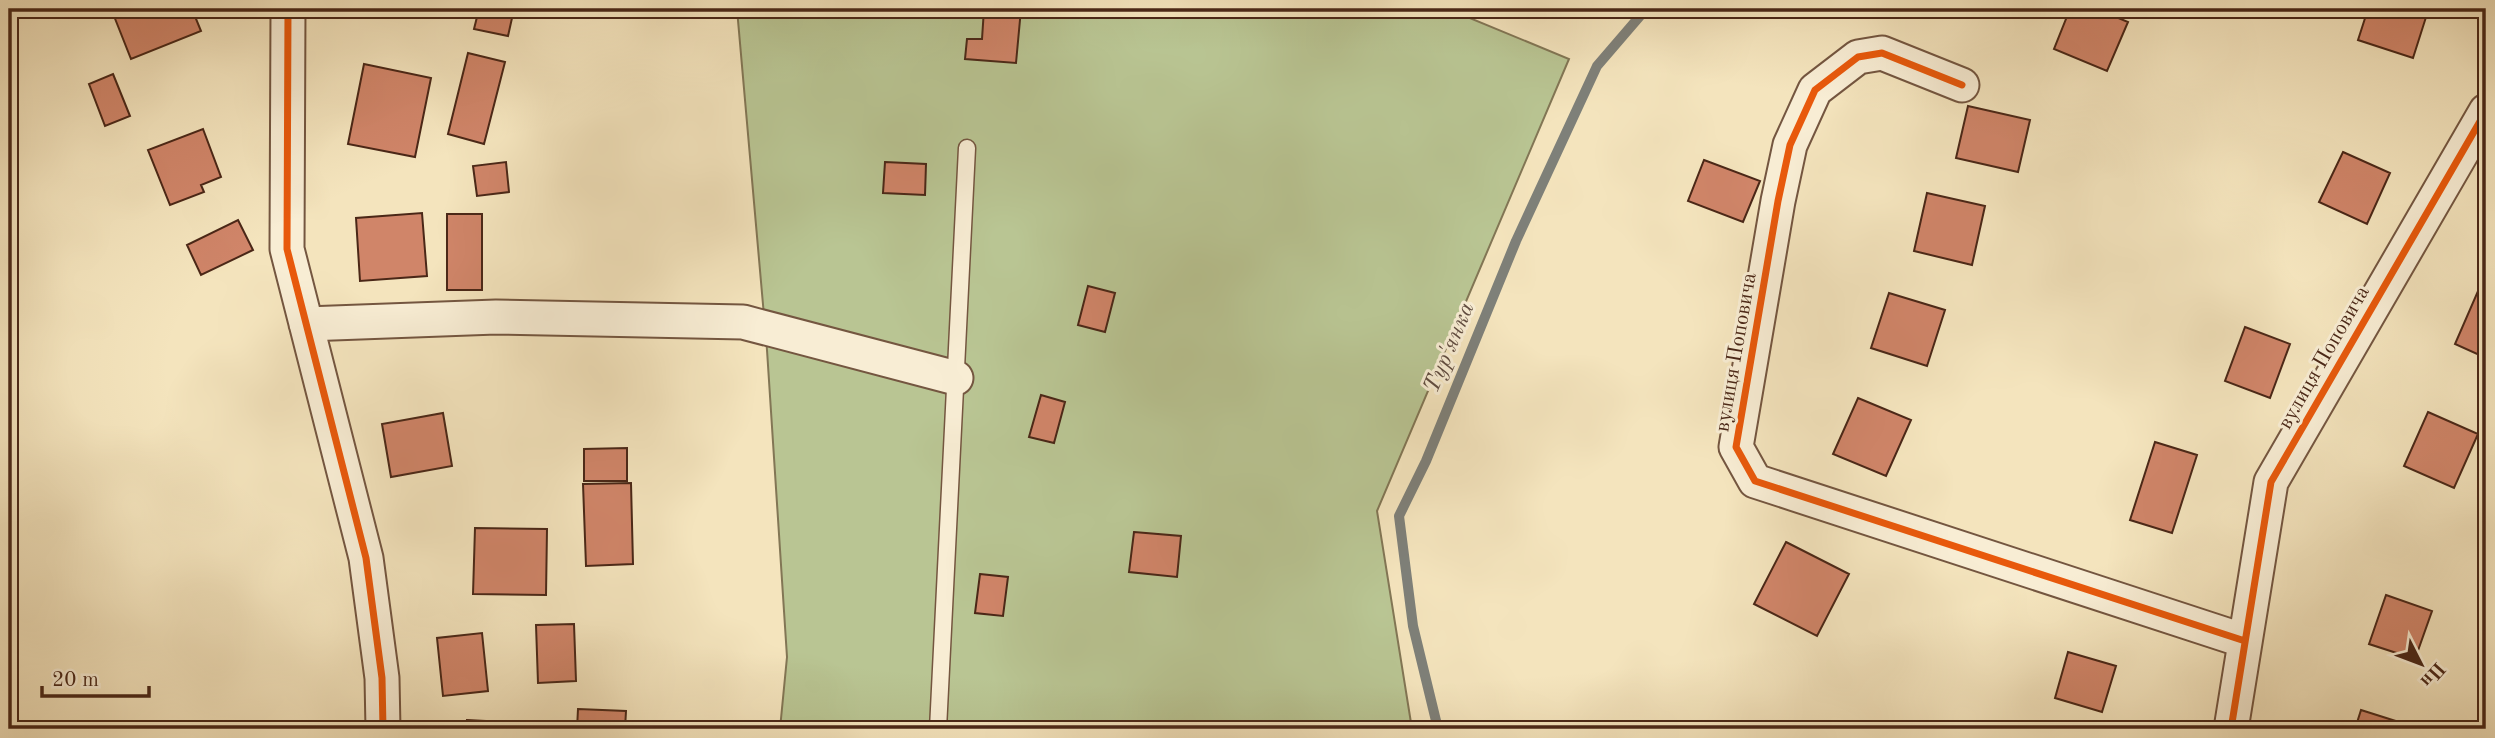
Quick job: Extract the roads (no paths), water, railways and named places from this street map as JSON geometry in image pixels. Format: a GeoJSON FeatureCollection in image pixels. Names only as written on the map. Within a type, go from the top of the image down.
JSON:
{"type":"FeatureCollection","features":[{"type":"Feature","properties":{"kind":"street"},"geometry":{"type":"LineString","coordinates":[[288,9],[287,249],[366,558],[382,678],[383,729]]}},
{"type":"Feature","properties":{"kind":"street","name":"вулиця Поповича"},"geometry":{"type":"LineString","coordinates":[[1962,85],[1882,53],[1858,57],[1815,90],[1790,145],[1736,446],[1755,481],[2245,641]]}},
{"type":"Feature","properties":{"kind":"street","name":"вулиця Поповича"},"geometry":{"type":"LineString","coordinates":[[2231,729],[2271,482],[2486,111]]}},
{"type":"Feature","properties":{"kind":"street"},"geometry":{"type":"LineString","coordinates":[[306,324],[496,317],[743,322],[956,378]]}},
{"type":"Feature","properties":{"kind":"lane"},"geometry":{"type":"LineString","coordinates":[[938,729],[967,148]]}},
{"type":"Feature","properties":{"kind":"waterway","name":"Тур'янка"},"geometry":{"type":"LineString","coordinates":[[1438,729],[1413,626],[1399,516],[1426,461],[1516,241],[1597,66],[1646,9]]}}]}
